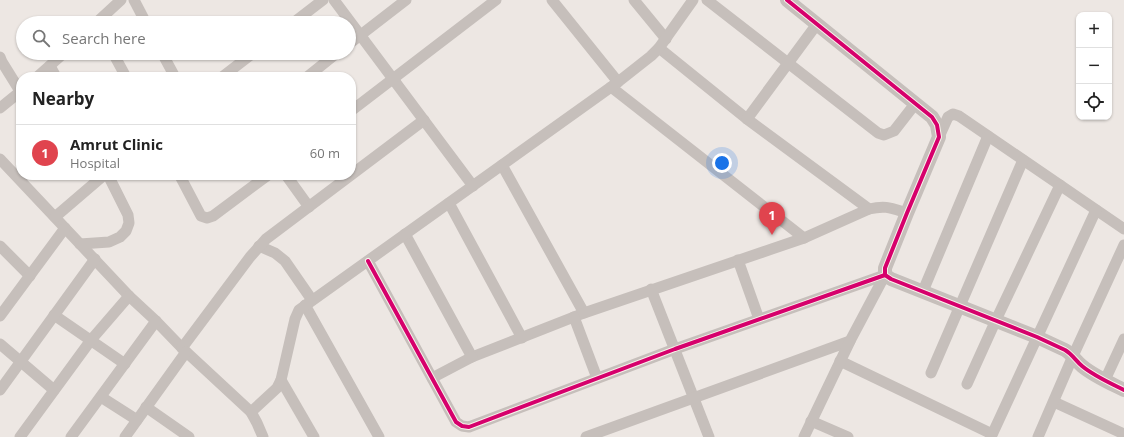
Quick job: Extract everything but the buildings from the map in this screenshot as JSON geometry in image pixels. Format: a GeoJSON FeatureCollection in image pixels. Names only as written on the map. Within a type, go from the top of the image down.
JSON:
{"type":"FeatureCollection","features":[{"type":"Feature","properties":{"kind":"street"},"geometry":{"type":"LineString","coordinates":[[104,16],[121,0]]}},
{"type":"Feature","properties":{"kind":"street"},"geometry":{"type":"LineString","coordinates":[[134,0],[142,16]]}},
{"type":"Feature","properties":{"kind":"street"},"geometry":{"type":"LineString","coordinates":[[302,16],[323,0]]}},
{"type":"Feature","properties":{"kind":"street"},"geometry":{"type":"LineString","coordinates":[[334,0],[346,16]]}},
{"type":"Feature","properties":{"kind":"street"},"geometry":{"type":"LineString","coordinates":[[356,38],[406,0]]}},
{"type":"Feature","properties":{"kind":"street"},"geometry":{"type":"LineString","coordinates":[[356,107],[496,0]]}},
{"type":"Feature","properties":{"kind":"street"},"geometry":{"type":"LineString","coordinates":[[552,0],[614,84],[804,238]]}},
{"type":"Feature","properties":{"kind":"street"},"geometry":{"type":"LineString","coordinates":[[634,0],[666,39]]}},
{"type":"Feature","properties":{"kind":"street"},"geometry":{"type":"LineString","coordinates":[[251,412],[277,388],[281,380],[294,319],[300,310],[651,56],[666,39],[693,0]]}},
{"type":"Feature","properties":{"kind":"street"},"geometry":{"type":"LineString","coordinates":[[707,0],[878,133],[884,135],[894,131],[915,104]]}},
{"type":"Feature","properties":{"kind":"street"},"geometry":{"type":"LineString","coordinates":[[787,0],[932,117],[937,125],[939,137]]}},
{"type":"Feature","properties":{"kind":"street"},"geometry":{"type":"LineString","coordinates":[[748,119],[817,24]]}},
{"type":"Feature","properties":{"kind":"street"},"geometry":{"type":"LineString","coordinates":[[356,30],[473,186]]}},
{"type":"Feature","properties":{"kind":"street"},"geometry":{"type":"LineString","coordinates":[[659,48],[748,119],[869,209]]}},
{"type":"Feature","properties":{"kind":"street"},"geometry":{"type":"LineString","coordinates":[[0,57],[16,85]]}},
{"type":"Feature","properties":{"kind":"street"},"geometry":{"type":"LineString","coordinates":[[43,72],[56,60]]}},
{"type":"Feature","properties":{"kind":"street"},"geometry":{"type":"LineString","coordinates":[[117,60],[123,72]]}},
{"type":"Feature","properties":{"kind":"street"},"geometry":{"type":"LineString","coordinates":[[166,60],[172,72]]}},
{"type":"Feature","properties":{"kind":"street"},"geometry":{"type":"LineString","coordinates":[[228,72],[244,60]]}},
{"type":"Feature","properties":{"kind":"street"},"geometry":{"type":"LineString","coordinates":[[313,72],[328,60]]}},
{"type":"Feature","properties":{"kind":"street"},"geometry":{"type":"LineString","coordinates":[[50,66],[53,72]]}},
{"type":"Feature","properties":{"kind":"street"},"geometry":{"type":"LineString","coordinates":[[0,108],[16,94]]}},
{"type":"Feature","properties":{"kind":"street"},"geometry":{"type":"LineString","coordinates":[[804,437],[850,340],[885,274],[885,268],[948,117],[953,114],[959,116],[1124,229]]}},
{"type":"Feature","properties":{"kind":"street"},"geometry":{"type":"LineString","coordinates":[[356,171],[424,120]]}},
{"type":"Feature","properties":{"kind":"street"},"geometry":{"type":"LineString","coordinates":[[923,291],[988,136]]}},
{"type":"Feature","properties":{"kind":"street"},"geometry":{"type":"LineString","coordinates":[[0,159],[16,172]]}},
{"type":"Feature","properties":{"kind":"street"},"geometry":{"type":"LineString","coordinates":[[931,373],[1023,160]]}},
{"type":"Feature","properties":{"kind":"street"},"geometry":{"type":"LineString","coordinates":[[502,165],[579,315],[597,378]]}},
{"type":"Feature","properties":{"kind":"street"},"geometry":{"type":"LineString","coordinates":[[23,180],[65,228],[129,296],[184,350],[251,412],[264,437]]}},
{"type":"Feature","properties":{"kind":"street"},"geometry":{"type":"LineString","coordinates":[[55,217],[98,180]]}},
{"type":"Feature","properties":{"kind":"street"},"geometry":{"type":"LineString","coordinates":[[80,244],[109,242],[120,237],[126,231],[130,223],[128,215],[110,180]]}},
{"type":"Feature","properties":{"kind":"street"},"geometry":{"type":"LineString","coordinates":[[183,180],[201,216],[207,218],[213,216],[261,180]]}},
{"type":"Feature","properties":{"kind":"street"},"geometry":{"type":"LineString","coordinates":[[290,180],[309,207]]}},
{"type":"Feature","properties":{"kind":"street"},"geometry":{"type":"LineString","coordinates":[[125,437],[184,350],[259,246],[266,239],[345,180]]}},
{"type":"Feature","properties":{"kind":"street"},"geometry":{"type":"LineString","coordinates":[[966,384],[1060,185]]}},
{"type":"Feature","properties":{"kind":"street"},"geometry":{"type":"LineString","coordinates":[[449,203],[522,338]]}},
{"type":"Feature","properties":{"kind":"street"},"geometry":{"type":"LineString","coordinates":[[432,378],[472,357],[579,315],[651,289],[804,238],[869,209],[880,206],[890,207],[907,214]]}},
{"type":"Feature","properties":{"kind":"street"},"geometry":{"type":"LineString","coordinates":[[840,361],[991,436],[1096,210]]}},
{"type":"Feature","properties":{"kind":"street"},"geometry":{"type":"LineString","coordinates":[[1,314],[65,228]]}},
{"type":"Feature","properties":{"kind":"street"},"geometry":{"type":"LineString","coordinates":[[405,234],[472,357]]}},
{"type":"Feature","properties":{"kind":"street"},"geometry":{"type":"LineString","coordinates":[[1038,437],[1124,245]]}},
{"type":"Feature","properties":{"kind":"street"},"geometry":{"type":"LineString","coordinates":[[0,246],[30,276]]}},
{"type":"Feature","properties":{"kind":"street"},"geometry":{"type":"LineString","coordinates":[[259,246],[275,253],[285,261],[309,303],[378,437]]}},
{"type":"Feature","properties":{"kind":"street"},"geometry":{"type":"LineString","coordinates":[[0,390],[95,259]]}},
{"type":"Feature","properties":{"kind":"street"},"geometry":{"type":"LineString","coordinates":[[738,260],[759,319]]}},
{"type":"Feature","properties":{"kind":"street"},"geometry":{"type":"LineString","coordinates":[[368,261],[456,422],[462,426],[469,427],[675,349],[885,274]]}},
{"type":"Feature","properties":{"kind":"street"},"geometry":{"type":"LineString","coordinates":[[885,274],[891,279],[996,320],[1065,350],[1073,356],[1081,366],[1124,390]]}},
{"type":"Feature","properties":{"kind":"street"},"geometry":{"type":"LineString","coordinates":[[651,289],[709,437]]}},
{"type":"Feature","properties":{"kind":"street"},"geometry":{"type":"LineString","coordinates":[[20,437],[91,340],[129,296]]}},
{"type":"Feature","properties":{"kind":"street"},"geometry":{"type":"LineString","coordinates":[[54,315],[126,364]]}},
{"type":"Feature","properties":{"kind":"street"},"geometry":{"type":"LineString","coordinates":[[71,437],[126,364],[156,321]]}},
{"type":"Feature","properties":{"kind":"street"},"geometry":{"type":"LineString","coordinates":[[1105,380],[1124,339]]}},
{"type":"Feature","properties":{"kind":"street"},"geometry":{"type":"LineString","coordinates":[[586,437],[850,340]]}},
{"type":"Feature","properties":{"kind":"street"},"geometry":{"type":"LineString","coordinates":[[0,344],[54,390]]}},
{"type":"Feature","properties":{"kind":"street"},"geometry":{"type":"LineString","coordinates":[[281,380],[314,437]]}},
{"type":"Feature","properties":{"kind":"street"},"geometry":{"type":"LineString","coordinates":[[101,397],[137,420]]}},
{"type":"Feature","properties":{"kind":"street"},"geometry":{"type":"LineString","coordinates":[[1054,402],[1124,434]]}},
{"type":"Feature","properties":{"kind":"street"},"geometry":{"type":"LineString","coordinates":[[146,407],[189,437]]}},
{"type":"Feature","properties":{"kind":"street"},"geometry":{"type":"LineString","coordinates":[[812,421],[848,437]]}},
{"type":"Feature","properties":{"kind":"cycle path"},"geometry":{"type":"LineString","coordinates":[[787,0],[932,117],[937,125],[939,137],[885,268],[885,275],[891,279],[1037,337],[1065,350],[1087,370],[1124,390]]}},
{"type":"Feature","properties":{"kind":"cycle path"},"geometry":{"type":"LineString","coordinates":[[368,261],[456,422],[462,426],[469,427],[675,349],[885,275]]}},
{"type":"Feature","properties":{"kind":"place","name":"Amrut Clinic"},"geometry":{"type":"Point","coordinates":[772,235]}}]}
